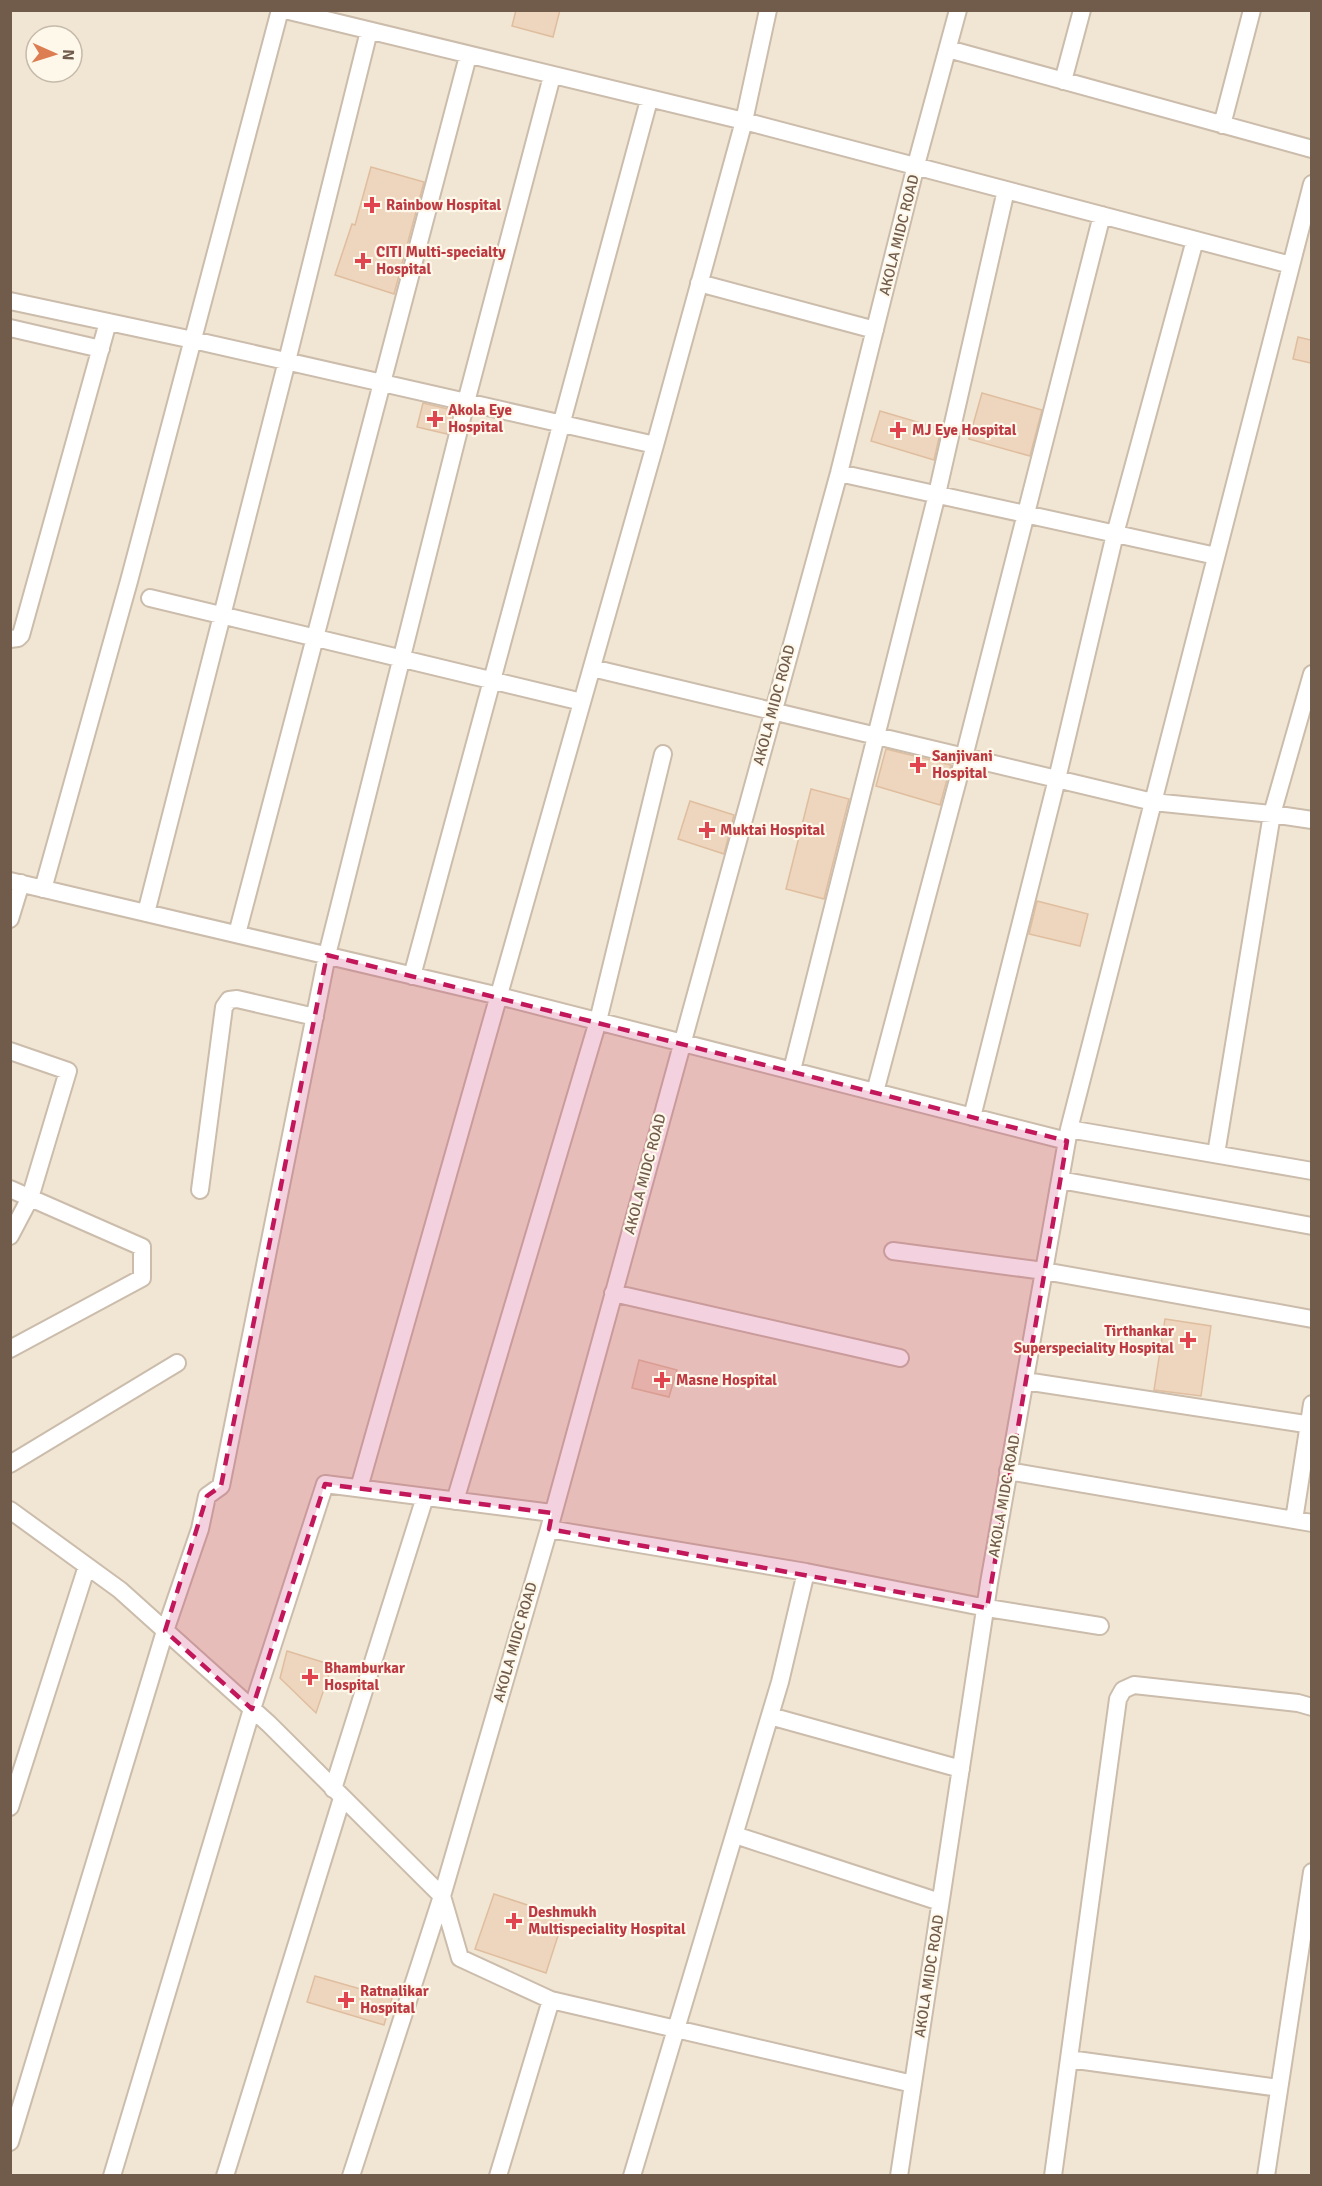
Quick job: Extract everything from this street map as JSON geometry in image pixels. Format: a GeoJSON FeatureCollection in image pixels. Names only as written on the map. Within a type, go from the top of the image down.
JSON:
{"type":"FeatureCollection","features":[{"type":"Feature","properties":{"kind":"street"},"geometry":{"type":"LineString","coordinates":[[43,889],[132,569],[280,10]]}},
{"type":"Feature","properties":{"kind":"street"},"geometry":{"type":"LineString","coordinates":[[285,10],[648,100],[744,121],[1291,265]]}},
{"type":"Feature","properties":{"kind":"street"},"geometry":{"type":"LineString","coordinates":[[359,1488],[655,445],[744,121],[768,10]]}},
{"type":"Feature","properties":{"kind":"street","name":"AKOLA MIDC ROAD"},"geometry":{"type":"LineString","coordinates":[[351,2175],[442,1896],[550,1521],[839,473],[916,165],[958,10]]}},
{"type":"Feature","properties":{"kind":"street"},"geometry":{"type":"LineString","coordinates":[[1063,81],[1082,10]]}},
{"type":"Feature","properties":{"kind":"street"},"geometry":{"type":"LineString","coordinates":[[1222,124],[1251,10]]}},
{"type":"Feature","properties":{"kind":"street"},"geometry":{"type":"LineString","coordinates":[[146,913],[369,31]]}},
{"type":"Feature","properties":{"kind":"street"},"geometry":{"type":"LineString","coordinates":[[948,49],[1311,149]]}},
{"type":"Feature","properties":{"kind":"street"},"geometry":{"type":"LineString","coordinates":[[237,934],[468,56]]}},
{"type":"Feature","properties":{"kind":"street"},"geometry":{"type":"LineString","coordinates":[[10,2142],[165,1630],[200,1528],[207,1496],[221,1486],[327,955],[466,402],[552,76]]}},
{"type":"Feature","properties":{"kind":"street"},"geometry":{"type":"LineString","coordinates":[[412,976],[648,100]]}},
{"type":"Feature","properties":{"kind":"street","name":"AKOLA MIDC ROAD"},"geometry":{"type":"LineString","coordinates":[[899,2175],[989,1583],[1068,1135],[1311,184]]}},
{"type":"Feature","properties":{"kind":"street"},"geometry":{"type":"LineString","coordinates":[[792,1070],[937,494],[1006,190]]}},
{"type":"Feature","properties":{"kind":"street"},"geometry":{"type":"LineString","coordinates":[[875,1092],[964,757],[1102,215]]}},
{"type":"Feature","properties":{"kind":"street"},"geometry":{"type":"LineString","coordinates":[[972,1117],[1057,779],[1115,534],[1195,240]]}},
{"type":"Feature","properties":{"kind":"street"},"geometry":{"type":"LineString","coordinates":[[699,283],[875,330]]}},
{"type":"Feature","properties":{"kind":"street"},"geometry":{"type":"LineString","coordinates":[[10,301],[655,445]]}},
{"type":"Feature","properties":{"kind":"street"},"geometry":{"type":"LineString","coordinates":[[10,639],[21,635],[108,322]]}},
{"type":"Feature","properties":{"kind":"street"},"geometry":{"type":"LineString","coordinates":[[10,328],[101,349]]}},
{"type":"Feature","properties":{"kind":"street"},"geometry":{"type":"LineString","coordinates":[[839,473],[1216,556]]}},
{"type":"Feature","properties":{"kind":"street"},"geometry":{"type":"LineString","coordinates":[[150,598],[582,702]]}},
{"type":"Feature","properties":{"kind":"street"},"geometry":{"type":"LineString","coordinates":[[592,668],[1153,802],[1311,820]]}},
{"type":"Feature","properties":{"kind":"street"},"geometry":{"type":"LineString","coordinates":[[1216,1154],[1272,814],[1311,674]]}},
{"type":"Feature","properties":{"kind":"street"},"geometry":{"type":"LineString","coordinates":[[455,1501],[598,1021],[663,754]]}},
{"type":"Feature","properties":{"kind":"street"},"geometry":{"type":"LineString","coordinates":[[10,919],[16,882],[499,996],[972,1117],[1068,1135],[1216,1154],[1311,1171]]}},
{"type":"Feature","properties":{"kind":"street"},"geometry":{"type":"LineString","coordinates":[[200,1190],[224,1007],[229,1000],[237,999],[315,1017]]}},
{"type":"Feature","properties":{"kind":"street"},"geometry":{"type":"LineString","coordinates":[[10,1051],[68,1071],[30,1198],[10,1236]]}},
{"type":"Feature","properties":{"kind":"street"},"geometry":{"type":"LineString","coordinates":[[1060,1180],[1311,1226]]}},
{"type":"Feature","properties":{"kind":"street"},"geometry":{"type":"LineString","coordinates":[[10,1189],[142,1247],[142,1278],[10,1349]]}},
{"type":"Feature","properties":{"kind":"street"},"geometry":{"type":"LineString","coordinates":[[893,1251],[1044,1271],[1311,1319]]}},
{"type":"Feature","properties":{"kind":"street"},"geometry":{"type":"LineString","coordinates":[[613,1293],[900,1358]]}},
{"type":"Feature","properties":{"kind":"street"},"geometry":{"type":"LineString","coordinates":[[10,1464],[177,1363]]}},
{"type":"Feature","properties":{"kind":"street"},"geometry":{"type":"LineString","coordinates":[[1024,1381],[1310,1425]]}},
{"type":"Feature","properties":{"kind":"street"},"geometry":{"type":"LineString","coordinates":[[1294,1520],[1310,1425],[1311,1404]]}},
{"type":"Feature","properties":{"kind":"street"},"geometry":{"type":"LineString","coordinates":[[1008,1472],[1311,1523]]}},
{"type":"Feature","properties":{"kind":"street"},"geometry":{"type":"LineString","coordinates":[[112,2175],[252,1709],[325,1484],[455,1501],[987,1608],[1100,1626]]}},
{"type":"Feature","properties":{"kind":"street"},"geometry":{"type":"LineString","coordinates":[[225,2175],[425,1497]]}},
{"type":"Feature","properties":{"kind":"street"},"geometry":{"type":"LineString","coordinates":[[10,1510],[120,1590],[165,1630],[252,1709],[442,1896],[460,1958],[551,2000],[913,2084]]}},
{"type":"Feature","properties":{"kind":"street"},"geometry":{"type":"LineString","coordinates":[[10,1807],[87,1566]]}},
{"type":"Feature","properties":{"kind":"street"},"geometry":{"type":"LineString","coordinates":[[632,2175],[770,1716],[806,1572]]}},
{"type":"Feature","properties":{"kind":"street"},"geometry":{"type":"LineString","coordinates":[[1053,2175],[1119,1699],[1123,1690],[1134,1686],[1311,1707]]}},
{"type":"Feature","properties":{"kind":"street"},"geometry":{"type":"LineString","coordinates":[[770,1716],[961,1769]]}},
{"type":"Feature","properties":{"kind":"street"},"geometry":{"type":"LineString","coordinates":[[735,1835],[940,1902]]}},
{"type":"Feature","properties":{"kind":"street"},"geometry":{"type":"LineString","coordinates":[[1266,2175],[1311,1872]]}},
{"type":"Feature","properties":{"kind":"street"},"geometry":{"type":"LineString","coordinates":[[498,2175],[551,2000]]}},
{"type":"Feature","properties":{"kind":"street"},"geometry":{"type":"LineString","coordinates":[[1069,2059],[1279,2088]]}},
{"type":"Feature","properties":{"kind":"highlighted area"},"geometry":{"type":"Polygon","coordinates":[[[327,955],[1067,1141],[987,1608],[549,1529],[552,1513],[325,1484],[252,1709],[165,1631],[207,1496],[221,1486],[327,955]]]}},
{"type":"Feature","properties":{"kind":"shaded area"},"geometry":{"type":"Polygon","coordinates":[[[11,11],[1311,11],[1311,2175],[11,2175],[11,11]]]}},
{"type":"Feature","properties":{"kind":"building"},"geometry":{"type":"Polygon","coordinates":[[[516,10],[560,10],[553,37],[512,26],[516,10]]]}},
{"type":"Feature","properties":{"kind":"building"},"geometry":{"type":"Polygon","coordinates":[[[371,167],[424,182],[394,294],[335,275],[352,224],[355,225],[371,167]]]}},
{"type":"Feature","properties":{"kind":"building"},"geometry":{"type":"Polygon","coordinates":[[[1298,337],[1311,340],[1311,363],[1293,359],[1298,337]]]}},
{"type":"Feature","properties":{"kind":"building"},"geometry":{"type":"Polygon","coordinates":[[[982,393],[1042,410],[1030,456],[969,439],[982,393]]]}},
{"type":"Feature","properties":{"kind":"building"},"geometry":{"type":"Polygon","coordinates":[[[423,403],[452,410],[447,434],[417,427],[423,403]]]}},
{"type":"Feature","properties":{"kind":"building"},"geometry":{"type":"Polygon","coordinates":[[[880,411],[941,429],[934,460],[871,441],[880,411]]]}},
{"type":"Feature","properties":{"kind":"building"},"geometry":{"type":"Polygon","coordinates":[[[886,749],[951,765],[940,805],[876,786],[886,749]]]}},
{"type":"Feature","properties":{"kind":"building"},"geometry":{"type":"Polygon","coordinates":[[[811,789],[849,799],[824,899],[786,889],[811,789]]]}},
{"type":"Feature","properties":{"kind":"building"},"geometry":{"type":"Polygon","coordinates":[[[690,801],[734,815],[724,854],[678,839],[690,801]]]}},
{"type":"Feature","properties":{"kind":"building"},"geometry":{"type":"Polygon","coordinates":[[[1037,901],[1088,914],[1080,946],[1029,934],[1037,901]]]}},
{"type":"Feature","properties":{"kind":"building"},"geometry":{"type":"Polygon","coordinates":[[[1165,1319],[1211,1326],[1201,1396],[1154,1390],[1165,1319]]]}},
{"type":"Feature","properties":{"kind":"building"},"geometry":{"type":"Polygon","coordinates":[[[639,1360],[677,1370],[669,1397],[632,1388],[639,1360]]]}},
{"type":"Feature","properties":{"kind":"building"},"geometry":{"type":"Polygon","coordinates":[[[287,1651],[332,1665],[316,1713],[280,1678],[287,1651]]]}},
{"type":"Feature","properties":{"kind":"building"},"geometry":{"type":"Polygon","coordinates":[[[494,1894],[564,1917],[546,1973],[475,1949],[494,1894]]]}},
{"type":"Feature","properties":{"kind":"building"},"geometry":{"type":"Polygon","coordinates":[[[315,1976],[392,1998],[384,2025],[307,2002],[315,1976]]]}},
{"type":"Feature","properties":{"kind":"place","name":"Rainbow Hospital"},"geometry":{"type":"Point","coordinates":[372,205]}},
{"type":"Feature","properties":{"kind":"place","name":"CITI Multi-specialty Hospital"},"geometry":{"type":"Point","coordinates":[363,261]}},
{"type":"Feature","properties":{"kind":"place","name":"Akola Eye Hospital"},"geometry":{"type":"Point","coordinates":[435,419]}},
{"type":"Feature","properties":{"kind":"place","name":"MJ Eye Hospital"},"geometry":{"type":"Point","coordinates":[898,430]}},
{"type":"Feature","properties":{"kind":"place","name":"Sanjivani Hospital"},"geometry":{"type":"Point","coordinates":[918,765]}},
{"type":"Feature","properties":{"kind":"place","name":"Muktai Hospital"},"geometry":{"type":"Point","coordinates":[707,830]}},
{"type":"Feature","properties":{"kind":"place","name":"Tirthankar Superspeciality Hospital"},"geometry":{"type":"Point","coordinates":[1188,1340]}},
{"type":"Feature","properties":{"kind":"place","name":"Masne Hospital"},"geometry":{"type":"Point","coordinates":[662,1380]}},
{"type":"Feature","properties":{"kind":"place","name":"Bhamburkar Hospital"},"geometry":{"type":"Point","coordinates":[310,1677]}},
{"type":"Feature","properties":{"kind":"place","name":"Deshmukh Multispeciality Hospital"},"geometry":{"type":"Point","coordinates":[514,1921]}},
{"type":"Feature","properties":{"kind":"place","name":"Ratnalikar Hospital"},"geometry":{"type":"Point","coordinates":[346,2000]}}]}
